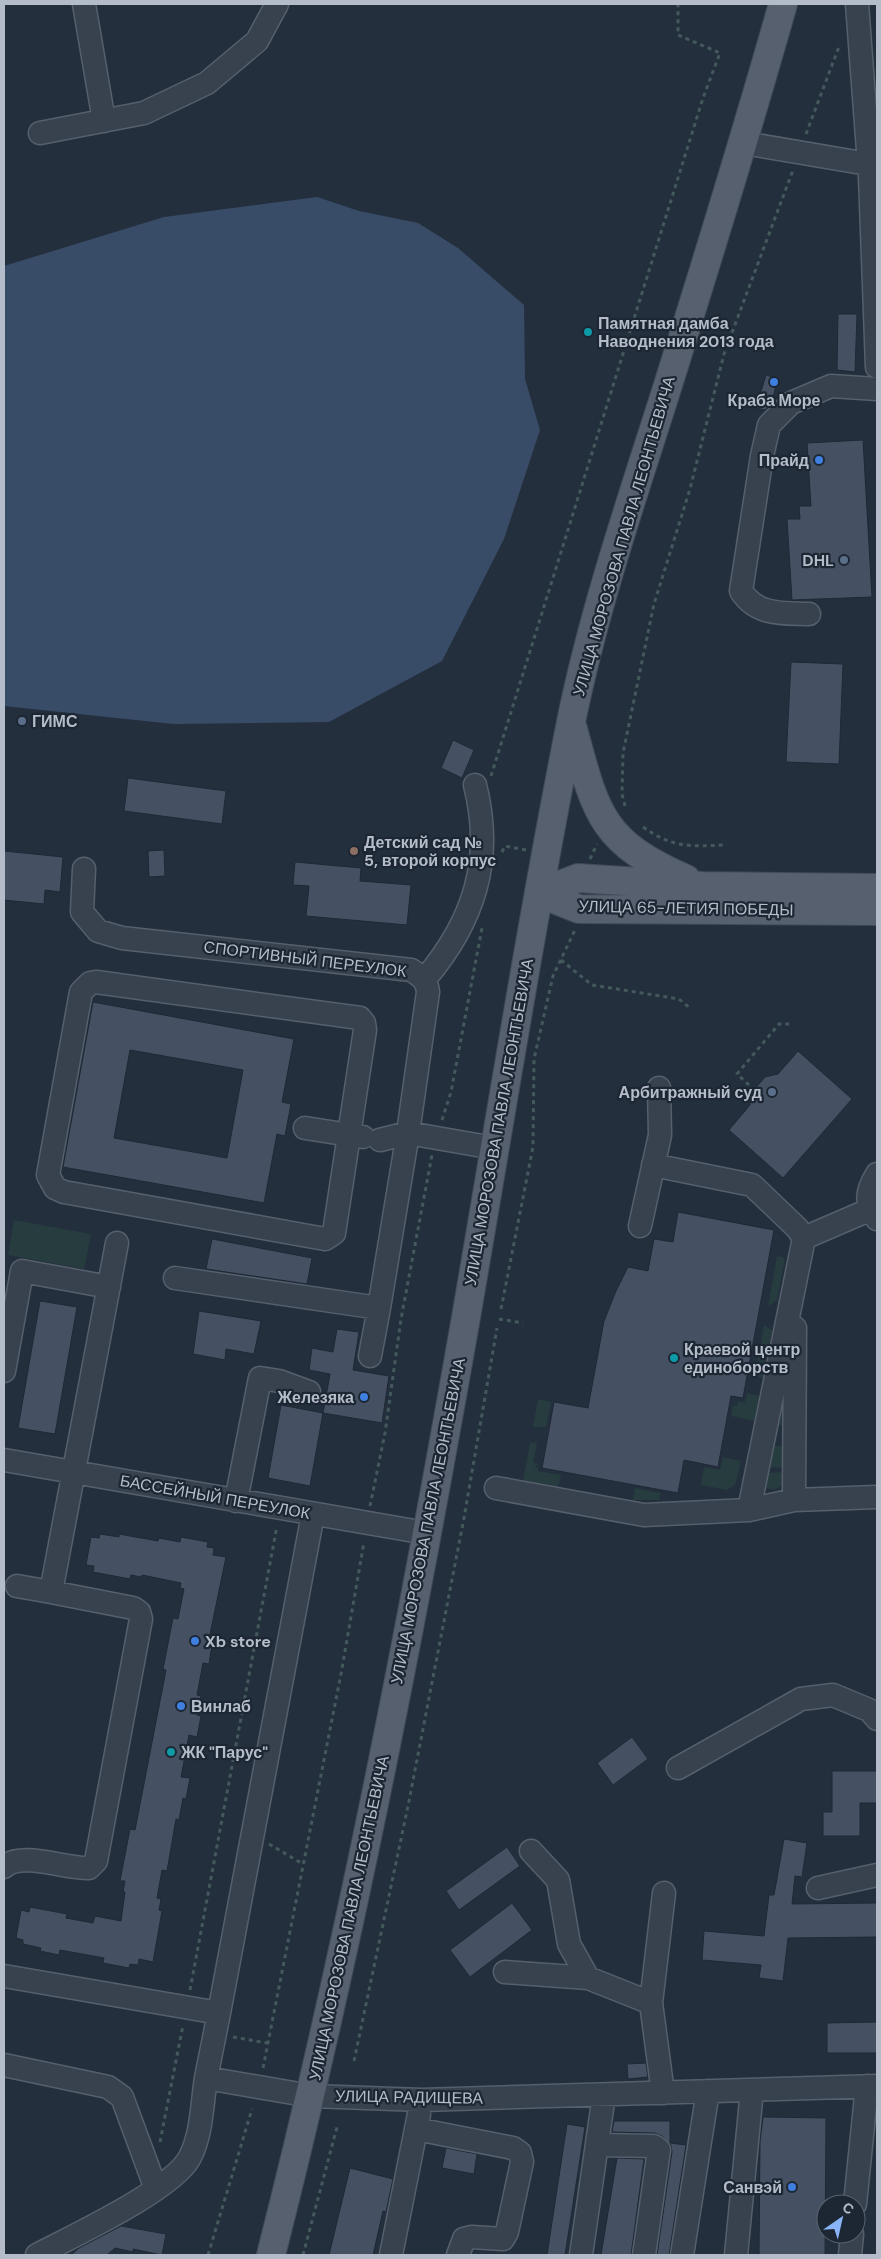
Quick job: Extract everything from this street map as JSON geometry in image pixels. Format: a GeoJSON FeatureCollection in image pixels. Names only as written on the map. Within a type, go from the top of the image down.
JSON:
{"type":"FeatureCollection","features":[{"type":"Feature","properties":{"kind":"main road","name":"УЛИЦА МОРОЗОВА ПАВЛА ЛЕОНТЬЕВИЧА"},"geometry":{"type":"LineString","coordinates":[[271,2255],[311,2096],[367,1838],[426,1533],[539,893],[572,723],[596,621],[621,535],[744,143],[783,4]]}},
{"type":"Feature","properties":{"kind":"main road"},"geometry":{"type":"LineString","coordinates":[[572,723],[591,794],[617,819],[616,836],[644,859],[702,886]]}},
{"type":"Feature","properties":{"kind":"main road","name":"УЛИЦА 65-ЛЕТИЯ ПОБЕДЫ"},"geometry":{"type":"LineString","coordinates":[[539,893],[578,878],[702,886],[877,888]]}},
{"type":"Feature","properties":{"kind":"main road","name":"УЛИЦА 65-ЛЕТИЯ ПОБЕДЫ"},"geometry":{"type":"LineString","coordinates":[[539,893],[574,908],[584,909],[877,911]]}},
{"type":"Feature","properties":{"kind":"street"},"geometry":{"type":"LineString","coordinates":[[84,4],[104,121]]}},
{"type":"Feature","properties":{"kind":"street"},"geometry":{"type":"LineString","coordinates":[[40,133],[144,113],[207,83],[257,41],[274,14],[277,4]]}},
{"type":"Feature","properties":{"kind":"street"},"geometry":{"type":"LineString","coordinates":[[857,4],[872,171],[877,360]]}},
{"type":"Feature","properties":{"kind":"street"},"geometry":{"type":"LineString","coordinates":[[744,143],[799,153],[872,171]]}},
{"type":"Feature","properties":{"kind":"street"},"geometry":{"type":"LineString","coordinates":[[809,614],[769,612],[746,599],[741,591],[762,456],[770,425],[792,403],[831,386],[877,389]]}},
{"type":"Feature","properties":{"kind":"street"},"geometry":{"type":"LineString","coordinates":[[425,980],[441,958],[475,896],[484,843],[483,781]]}},
{"type":"Feature","properties":{"kind":"street","name":"СПОРТИВНЫЙ ПЕРЕУЛОК"},"geometry":{"type":"LineString","coordinates":[[84,869],[82,912],[98,931],[122,938],[411,970],[425,980],[428,992],[408,1133],[370,1356]]}},
{"type":"Feature","properties":{"kind":"street"},"geometry":{"type":"LineString","coordinates":[[96,982],[360,1018],[364,1023],[365,1030],[364,1138],[336,1229],[324,1240],[64,1192],[55,1188],[48,1175],[80,992],[90,983],[96,982]]}},
{"type":"Feature","properties":{"kind":"street"},"geometry":{"type":"LineString","coordinates":[[640,1226],[660,1135],[659,1088]]}},
{"type":"Feature","properties":{"kind":"street"},"geometry":{"type":"LineString","coordinates":[[304,1128],[364,1138],[408,1133],[494,1148]]}},
{"type":"Feature","properties":{"kind":"street"},"geometry":{"type":"LineString","coordinates":[[653,1165],[752,1185],[797,1228],[804,1238],[749,1510]]}},
{"type":"Feature","properties":{"kind":"street"},"geometry":{"type":"LineString","coordinates":[[804,1238],[873,1214],[869,1188],[877,1174]]}},
{"type":"Feature","properties":{"kind":"street"},"geometry":{"type":"LineString","coordinates":[[51,1592],[117,1243]]}},
{"type":"Feature","properties":{"kind":"street"},"geometry":{"type":"LineString","coordinates":[[4,1371],[13,1270],[109,1287]]}},
{"type":"Feature","properties":{"kind":"street"},"geometry":{"type":"LineString","coordinates":[[175,1278],[379,1308]]}},
{"type":"Feature","properties":{"kind":"street"},"geometry":{"type":"LineString","coordinates":[[792,1292],[795,1322],[794,1500]]}},
{"type":"Feature","properties":{"kind":"street"},"geometry":{"type":"LineString","coordinates":[[236,1501],[260,1378],[279,1381],[308,1392]]}},
{"type":"Feature","properties":{"kind":"street","name":"БАССЕЙНЫЙ ПЕРЕУЛОК"},"geometry":{"type":"LineString","coordinates":[[4,1460],[426,1533]]}},
{"type":"Feature","properties":{"kind":"street"},"geometry":{"type":"LineString","coordinates":[[496,1488],[644,1514],[749,1510],[794,1500],[877,1497]]}},
{"type":"Feature","properties":{"kind":"street"},"geometry":{"type":"LineString","coordinates":[[38,2255],[173,2178],[190,2156],[195,2142],[314,1514]]}},
{"type":"Feature","properties":{"kind":"street"},"geometry":{"type":"LineString","coordinates":[[4,1867],[9,1862],[21,1859],[78,1868],[89,1868],[96,1861],[142,1620],[139,1612],[133,1608],[17,1586]]}},
{"type":"Feature","properties":{"kind":"street"},"geometry":{"type":"LineString","coordinates":[[678,1768],[801,1699],[833,1695],[869,1710],[877,1719]]}},
{"type":"Feature","properties":{"kind":"street"},"geometry":{"type":"LineString","coordinates":[[531,1851],[558,1880],[569,1944],[588,1978]]}},
{"type":"Feature","properties":{"kind":"street"},"geometry":{"type":"LineString","coordinates":[[818,1888],[877,1875]]}},
{"type":"Feature","properties":{"kind":"street"},"geometry":{"type":"LineString","coordinates":[[663,2093],[652,2003],[664,1893]]}},
{"type":"Feature","properties":{"kind":"street"},"geometry":{"type":"LineString","coordinates":[[505,1972],[588,1978],[652,2003]]}},
{"type":"Feature","properties":{"kind":"street"},"geometry":{"type":"LineString","coordinates":[[4,1976],[187,2008],[217,2023]]}},
{"type":"Feature","properties":{"kind":"street"},"geometry":{"type":"LineString","coordinates":[[4,2065],[108,2087],[122,2097],[156,2189]]}},
{"type":"Feature","properties":{"kind":"street","name":"УЛИЦА РАДИЩЕВА"},"geometry":{"type":"LineString","coordinates":[[206,2078],[311,2096],[422,2100],[872,2086]]}},
{"type":"Feature","properties":{"kind":"street"},"geometry":{"type":"LineString","coordinates":[[856,2194],[872,2086]]}},
{"type":"Feature","properties":{"kind":"street"},"geometry":{"type":"LineString","coordinates":[[736,2255],[752,2090]]}},
{"type":"Feature","properties":{"kind":"street"},"geometry":{"type":"LineString","coordinates":[[682,2255],[708,2091]]}},
{"type":"Feature","properties":{"kind":"street"},"geometry":{"type":"LineString","coordinates":[[581,2255],[604,2095]]}},
{"type":"Feature","properties":{"kind":"street"},"geometry":{"type":"LineString","coordinates":[[391,2255],[422,2100]]}},
{"type":"Feature","properties":{"kind":"street"},"geometry":{"type":"LineString","coordinates":[[416,2129],[514,2148],[520,2153],[522,2162],[507,2232],[503,2239],[472,2237],[464,2240],[458,2255]]}},
{"type":"Feature","properties":{"kind":"street"},"geometry":{"type":"LineString","coordinates":[[597,2145],[654,2146],[659,2150],[644,2255]]}},
{"type":"Feature","properties":{"kind":"path"},"geometry":{"type":"LineString","coordinates":[[483,781],[703,98],[720,53],[678,35],[678,4]]}},
{"type":"Feature","properties":{"kind":"path"},"geometry":{"type":"LineString","coordinates":[[587,878],[590,858],[617,819],[622,794],[623,753],[654,604],[690,490],[724,354],[841,41]]}},
{"type":"Feature","properties":{"kind":"path"},"geometry":{"type":"LineString","coordinates":[[638,823],[652,833],[682,846],[726,845]]}},
{"type":"Feature","properties":{"kind":"path"},"geometry":{"type":"LineString","coordinates":[[503,837],[505,846]]}},
{"type":"Feature","properties":{"kind":"path"},"geometry":{"type":"LineString","coordinates":[[501,1309],[533,1147],[534,1059],[554,976],[584,909]]}},
{"type":"Feature","properties":{"kind":"path"},"geometry":{"type":"LineString","coordinates":[[561,960],[592,985],[680,999],[691,1009]]}},
{"type":"Feature","properties":{"kind":"path"},"geometry":{"type":"LineString","coordinates":[[749,1084],[737,1074],[779,1024],[789,1024]]}},
{"type":"Feature","properties":{"kind":"path"},"geometry":{"type":"LineString","coordinates":[[499,1319],[523,1323]]}},
{"type":"Feature","properties":{"kind":"path"},"geometry":{"type":"LineString","coordinates":[[354,2061],[408,1806],[464,1518],[497,1328]]}},
{"type":"Feature","properties":{"kind":"path"},"geometry":{"type":"LineString","coordinates":[[146,2162],[157,2152],[160,2144],[280,1508]]}},
{"type":"Feature","properties":{"kind":"path"},"geometry":{"type":"LineString","coordinates":[[263,2069],[341,1674],[367,1523]]}},
{"type":"Feature","properties":{"kind":"path"},"geometry":{"type":"LineString","coordinates":[[253,1834],[303,1864]]}},
{"type":"Feature","properties":{"kind":"path"},"geometry":{"type":"LineString","coordinates":[[217,2023],[267,2043]]}},
{"type":"Feature","properties":{"kind":"path"},"geometry":{"type":"LineString","coordinates":[[208,2255],[252,2109]]}},
{"type":"Feature","properties":{"kind":"path"},"geometry":{"type":"LineString","coordinates":[[304,2255],[337,2127]]}},
{"type":"Feature","properties":{"kind":"green space"},"geometry":{"type":"Polygon","coordinates":[[[14,1220],[91,1234],[84,1269],[8,1255],[14,1220]]]}},
{"type":"Feature","properties":{"kind":"green space"},"geometry":{"type":"Polygon","coordinates":[[[777,1256],[785,1258],[777,1300],[768,1306],[777,1256]]]}},
{"type":"Feature","properties":{"kind":"green space"},"geometry":{"type":"Polygon","coordinates":[[[764,1325],[772,1330],[763,1378],[755,1376],[764,1325]]]}},
{"type":"Feature","properties":{"kind":"green space"},"geometry":{"type":"Polygon","coordinates":[[[787,1346],[788,1425],[773,1426],[774,1446],[788,1446],[788,1468],[764,1467],[787,1346]]]}},
{"type":"Feature","properties":{"kind":"green space"},"geometry":{"type":"Polygon","coordinates":[[[747,1393],[760,1396],[755,1421],[731,1416],[733,1405],[737,1406],[738,1401],[745,1403],[747,1393]]]}},
{"type":"Feature","properties":{"kind":"green space"},"geometry":{"type":"Polygon","coordinates":[[[538,1399],[551,1402],[546,1427],[533,1427],[538,1399]]]}},
{"type":"Feature","properties":{"kind":"green space"},"geometry":{"type":"Polygon","coordinates":[[[530,1442],[537,1443],[533,1463],[539,1464],[534,1467],[538,1468],[538,1471],[561,1475],[558,1487],[523,1481],[530,1442]]]}},
{"type":"Feature","properties":{"kind":"green space"},"geometry":{"type":"Polygon","coordinates":[[[723,1457],[741,1461],[735,1485],[727,1490],[701,1485],[704,1467],[720,1470],[723,1457]]]}},
{"type":"Feature","properties":{"kind":"green space"},"geometry":{"type":"Polygon","coordinates":[[[789,1472],[785,1481],[776,1489],[764,1486],[763,1473],[789,1472]]]}},
{"type":"Feature","properties":{"kind":"green space"},"geometry":{"type":"Polygon","coordinates":[[[635,1488],[661,1493],[659,1500],[633,1500],[635,1488]]]}},
{"type":"Feature","properties":{"kind":"water"},"geometry":{"type":"Polygon","coordinates":[[[317,197],[359,211],[418,223],[458,248],[524,305],[525,379],[540,430],[504,539],[442,661],[329,722],[173,724],[4,706],[4,266],[164,217],[317,197]]]}},
{"type":"Feature","properties":{"kind":"building"},"geometry":{"type":"Polygon","coordinates":[[[838,314],[857,314],[855,372],[837,370],[838,314]]]}},
{"type":"Feature","properties":{"kind":"building"},"geometry":{"type":"Polygon","coordinates":[[[766,375],[778,379],[771,404],[765,410],[756,408],[766,375]]]}},
{"type":"Feature","properties":{"kind":"building"},"geometry":{"type":"Polygon","coordinates":[[[863,440],[872,597],[792,600],[787,519],[800,519],[799,506],[811,506],[807,443],[863,440]]]}},
{"type":"Feature","properties":{"kind":"building"},"geometry":{"type":"Polygon","coordinates":[[[791,662],[843,664],[839,764],[786,762],[791,662]]]}},
{"type":"Feature","properties":{"kind":"building"},"geometry":{"type":"Polygon","coordinates":[[[453,740],[474,750],[462,778],[441,768],[453,740]]]}},
{"type":"Feature","properties":{"kind":"building"},"geometry":{"type":"Polygon","coordinates":[[[128,778],[226,791],[222,824],[124,811],[128,778]]]}},
{"type":"Feature","properties":{"kind":"building"},"geometry":{"type":"Polygon","coordinates":[[[164,850],[165,876],[149,877],[148,851],[164,850]]]}},
{"type":"Feature","properties":{"kind":"building"},"geometry":{"type":"Polygon","coordinates":[[[4,851],[63,857],[60,892],[45,890],[44,904],[4,900],[4,851]]]}},
{"type":"Feature","properties":{"kind":"building"},"geometry":{"type":"Polygon","coordinates":[[[295,862],[361,868],[360,881],[411,885],[407,925],[306,916],[309,886],[293,885],[295,862]]]}},
{"type":"Feature","properties":{"kind":"building"},"geometry":{"type":"Polygon","coordinates":[[[93,1002],[294,1039],[282,1102],[291,1104],[285,1136],[277,1134],[264,1203],[63,1167],[93,1002]],[[130,1050],[114,1138],[227,1158],[243,1070],[130,1050]]]}},
{"type":"Feature","properties":{"kind":"building"},"geometry":{"type":"Polygon","coordinates":[[[798,1051],[852,1099],[783,1178],[729,1130],[750,1105],[752,1092],[765,1077],[778,1074],[798,1051]]]}},
{"type":"Feature","properties":{"kind":"building","name":"Краевой центр единоборств"},"geometry":{"type":"Polygon","coordinates":[[[678,1212],[774,1230],[743,1398],[731,1396],[718,1467],[684,1460],[678,1493],[542,1468],[554,1402],[588,1408],[604,1321],[616,1291],[628,1267],[648,1271],[654,1239],[673,1242],[678,1212]]]}},
{"type":"Feature","properties":{"kind":"building"},"geometry":{"type":"Polygon","coordinates":[[[212,1239],[312,1258],[307,1284],[206,1269],[212,1239]]]}},
{"type":"Feature","properties":{"kind":"building"},"geometry":{"type":"Polygon","coordinates":[[[40,1301],[77,1307],[55,1434],[18,1428],[40,1301]]]}},
{"type":"Feature","properties":{"kind":"building"},"geometry":{"type":"Polygon","coordinates":[[[199,1311],[261,1321],[254,1354],[226,1349],[225,1360],[193,1354],[199,1311]]]}},
{"type":"Feature","properties":{"kind":"building"},"geometry":{"type":"Polygon","coordinates":[[[337,1329],[359,1332],[353,1370],[389,1376],[382,1423],[323,1413],[330,1374],[309,1370],[312,1348],[333,1352],[337,1329]]]}},
{"type":"Feature","properties":{"kind":"building"},"geometry":{"type":"Polygon","coordinates":[[[281,1405],[323,1413],[310,1486],[268,1478],[281,1405]]]}},
{"type":"Feature","properties":{"kind":"building","name":"ЖК \"Парус\""},"geometry":{"type":"Polygon","coordinates":[[[100,1534],[119,1537],[119,1534],[158,1541],[159,1538],[180,1542],[181,1537],[208,1542],[207,1547],[214,1548],[213,1555],[226,1557],[208,1644],[212,1645],[209,1664],[203,1663],[197,1695],[201,1696],[197,1715],[201,1716],[197,1737],[189,1735],[181,1777],[190,1778],[186,1799],[183,1798],[179,1820],[176,1819],[167,1871],[162,1870],[157,1898],[161,1899],[159,1910],[162,1911],[153,1962],[139,1959],[138,1965],[130,1964],[129,1968],[103,1963],[104,1958],[60,1950],[59,1955],[40,1951],[41,1948],[23,1944],[23,1940],[16,1938],[21,1910],[29,1912],[30,1907],[67,1914],[66,1918],[93,1923],[95,1916],[121,1921],[125,1881],[120,1881],[130,1829],[135,1830],[166,1670],[163,1669],[173,1618],[178,1619],[184,1589],[180,1588],[181,1583],[142,1575],[141,1577],[131,1575],[130,1579],[93,1572],[94,1566],[86,1565],[91,1537],[99,1538],[100,1534]]]}},
{"type":"Feature","properties":{"kind":"building"},"geometry":{"type":"Polygon","coordinates":[[[632,1737],[648,1759],[613,1785],[597,1763],[632,1737]]]}},
{"type":"Feature","properties":{"kind":"building"},"geometry":{"type":"Polygon","coordinates":[[[832,1771],[877,1771],[877,1803],[860,1803],[860,1836],[823,1836],[823,1812],[832,1812],[832,1771]]]}},
{"type":"Feature","properties":{"kind":"building"},"geometry":{"type":"Polygon","coordinates":[[[784,1839],[807,1843],[802,1877],[795,1876],[792,1904],[877,1903],[877,1937],[788,1938],[783,1981],[759,1978],[761,1965],[702,1960],[704,1931],[764,1936],[769,1895],[774,1895],[784,1839]]]}},
{"type":"Feature","properties":{"kind":"building"},"geometry":{"type":"Polygon","coordinates":[[[507,1847],[520,1866],[459,1910],[446,1891],[507,1847]]]}},
{"type":"Feature","properties":{"kind":"building"},"geometry":{"type":"Polygon","coordinates":[[[512,1903],[532,1930],[470,1977],[450,1950],[512,1903]]]}},
{"type":"Feature","properties":{"kind":"building"},"geometry":{"type":"Polygon","coordinates":[[[877,2022],[877,2053],[827,2053],[827,2023],[877,2022]]]}},
{"type":"Feature","properties":{"kind":"building"},"geometry":{"type":"Polygon","coordinates":[[[646,2063],[648,2077],[628,2079],[627,2064],[646,2063]]]}},
{"type":"Feature","properties":{"kind":"building","name":"Санвэй"},"geometry":{"type":"Polygon","coordinates":[[[763,2117],[826,2118],[825,2194],[816,2194],[816,2244],[825,2244],[825,2255],[759,2255],[760,2142],[763,2117]]]}},
{"type":"Feature","properties":{"kind":"building"},"geometry":{"type":"Polygon","coordinates":[[[614,2121],[670,2121],[670,2143],[686,2145],[669,2255],[657,2255],[672,2152],[671,2145],[662,2136],[655,2133],[612,2132],[614,2121]]]}},
{"type":"Feature","properties":{"kind":"building"},"geometry":{"type":"Polygon","coordinates":[[[567,2124],[585,2127],[565,2255],[547,2255],[567,2124]]]}},
{"type":"Feature","properties":{"kind":"building"},"geometry":{"type":"Polygon","coordinates":[[[446,2148],[477,2154],[474,2174],[442,2168],[446,2148]]]}},
{"type":"Feature","properties":{"kind":"building"},"geometry":{"type":"Polygon","coordinates":[[[617,2158],[644,2159],[631,2255],[601,2255],[617,2158]]]}},
{"type":"Feature","properties":{"kind":"building"},"geometry":{"type":"Polygon","coordinates":[[[350,2168],[393,2179],[386,2212],[383,2211],[373,2255],[329,2255],[350,2168]]]}},
{"type":"Feature","properties":{"kind":"building"},"geometry":{"type":"Polygon","coordinates":[[[121,2226],[166,2234],[162,2255],[133,2249],[133,2252],[115,2248],[107,2255],[71,2255],[79,2248],[121,2226]]]}},
{"type":"Feature","properties":{"kind":"place","name":"Памятная дамба Наводнения 2013 года"},"geometry":{"type":"Point","coordinates":[588,332]}},
{"type":"Feature","properties":{"kind":"place","name":"Краба Море"},"geometry":{"type":"Point","coordinates":[774,382]}},
{"type":"Feature","properties":{"kind":"place","name":"Прайд"},"geometry":{"type":"Point","coordinates":[819,460]}},
{"type":"Feature","properties":{"kind":"place","name":"DHL"},"geometry":{"type":"Point","coordinates":[844,560]}},
{"type":"Feature","properties":{"kind":"place","name":"ГИМС"},"geometry":{"type":"Point","coordinates":[22,721]}},
{"type":"Feature","properties":{"kind":"place","name":"Детский сад № 5, второй корпус"},"geometry":{"type":"Point","coordinates":[354,851]}},
{"type":"Feature","properties":{"kind":"place","name":"Арбитражный суд"},"geometry":{"type":"Point","coordinates":[772,1092]}},
{"type":"Feature","properties":{"kind":"place","name":"Краевой центр единоборств"},"geometry":{"type":"Point","coordinates":[674,1358]}},
{"type":"Feature","properties":{"kind":"place","name":"Железяка"},"geometry":{"type":"Point","coordinates":[364,1397]}},
{"type":"Feature","properties":{"kind":"place","name":"Xb store"},"geometry":{"type":"Point","coordinates":[195,1641]}},
{"type":"Feature","properties":{"kind":"place","name":"Винлаб"},"geometry":{"type":"Point","coordinates":[181,1706]}},
{"type":"Feature","properties":{"kind":"place","name":"ЖК \"Парус\""},"geometry":{"type":"Point","coordinates":[171,1752]}},
{"type":"Feature","properties":{"kind":"place","name":"Санвэй"},"geometry":{"type":"Point","coordinates":[792,2187]}}]}
